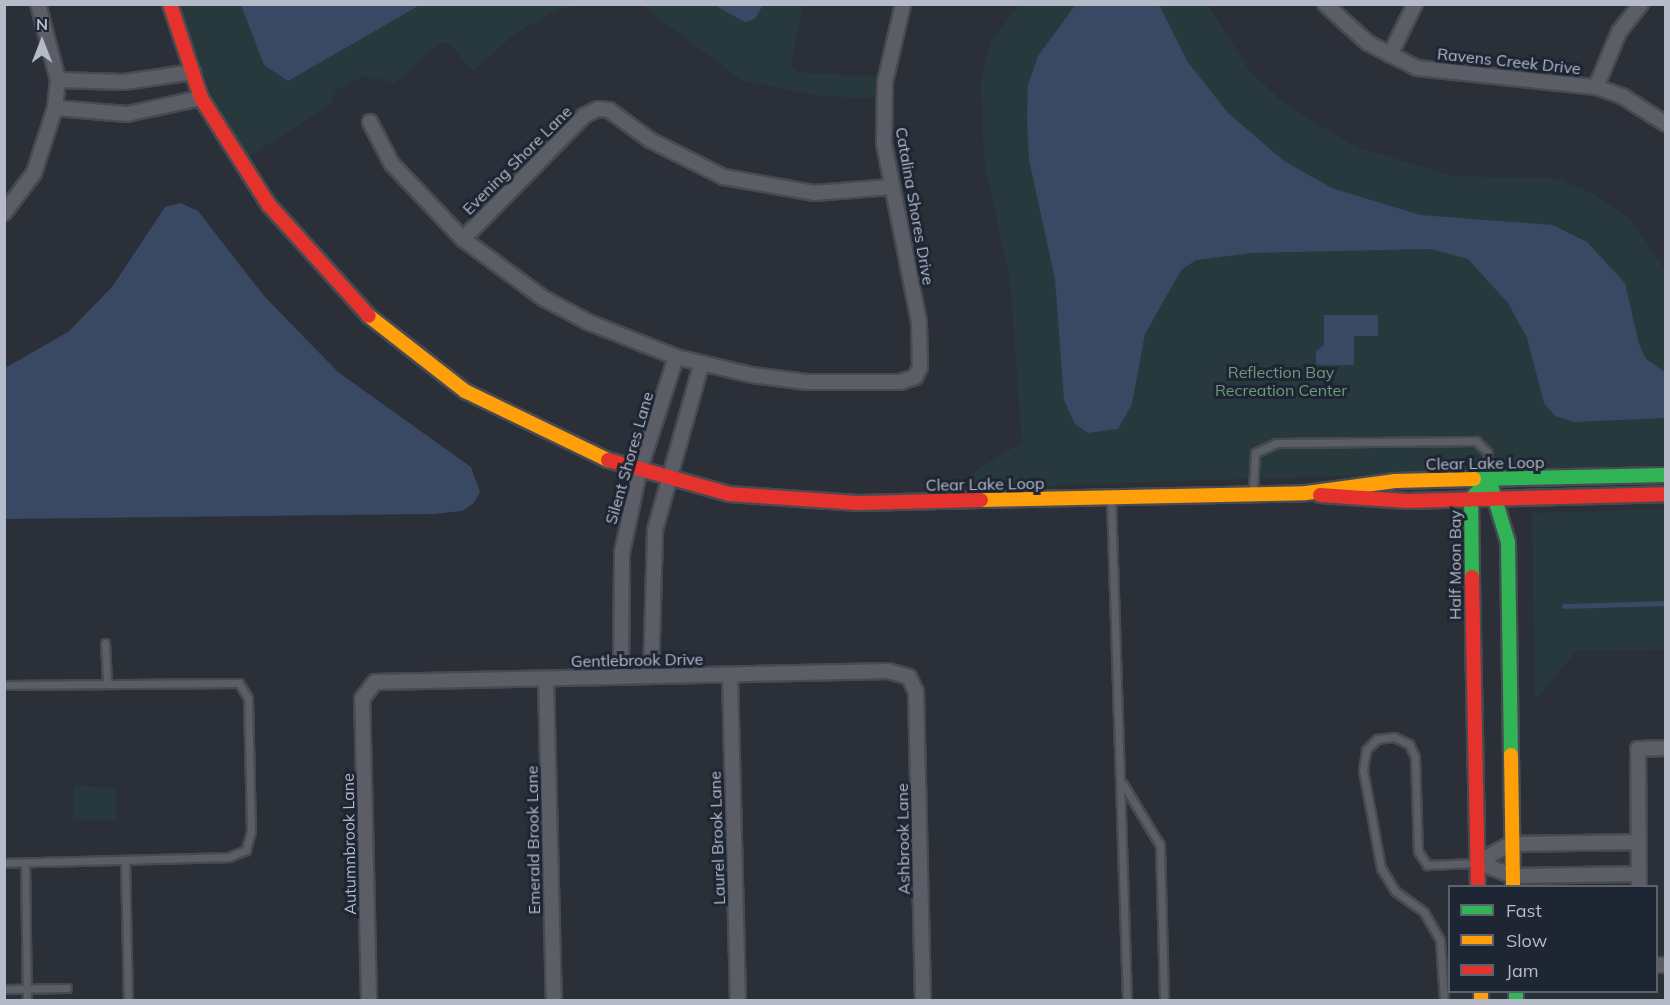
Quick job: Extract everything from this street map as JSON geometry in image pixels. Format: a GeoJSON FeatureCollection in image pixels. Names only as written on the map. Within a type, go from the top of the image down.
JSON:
{"type":"FeatureCollection","features":[{"type":"Feature","properties":{"kind":"street"},"geometry":{"type":"LineString","coordinates":[[4,213],[34,173],[55,108],[58,80],[38,4]]}},
{"type":"Feature","properties":{"kind":"street"},"geometry":{"type":"LineString","coordinates":[[55,108],[128,114],[201,98],[170,4]]}},
{"type":"Feature","properties":{"kind":"street","name":"Catalina Shores Drive"},"geometry":{"type":"LineString","coordinates":[[701,365],[807,382],[856,384],[915,377],[920,367],[919,322],[891,187],[883,115],[903,4]]}},
{"type":"Feature","properties":{"kind":"street","name":"Ravens Creek Drive"},"geometry":{"type":"LineString","coordinates":[[1325,4],[1349,29],[1390,55],[1417,68],[1454,75],[1596,87],[1622,96],[1665,124]]}},
{"type":"Feature","properties":{"kind":"street"},"geometry":{"type":"LineString","coordinates":[[1390,55],[1415,4]]}},
{"type":"Feature","properties":{"kind":"street"},"geometry":{"type":"LineString","coordinates":[[1596,87],[1618,33],[1641,4]]}},
{"type":"Feature","properties":{"kind":"street"},"geometry":{"type":"LineString","coordinates":[[58,80],[124,82],[193,72]]}},
{"type":"Feature","properties":{"kind":"street","name":"Clear Lake Loop"},"geometry":{"type":"LineString","coordinates":[[201,98],[269,205],[351,302],[465,391],[571,446],[639,472],[790,501],[1110,498],[1306,493],[1355,484],[1665,475]]}},
{"type":"Feature","properties":{"kind":"street","name":"Evening Shore Lane"},"geometry":{"type":"LineString","coordinates":[[463,239],[585,115],[598,110],[609,110],[650,140],[724,177],[814,193],[891,187]]}},
{"type":"Feature","properties":{"kind":"street"},"geometry":{"type":"LineString","coordinates":[[370,122],[392,164],[463,239],[543,298],[676,357],[701,365],[667,479],[655,531],[651,676]]}},
{"type":"Feature","properties":{"kind":"street","name":"Silent Shores Lane"},"geometry":{"type":"LineString","coordinates":[[621,676],[622,553],[639,472],[676,357]]}},
{"type":"Feature","properties":{"kind":"street"},"geometry":{"type":"LineString","coordinates":[[1489,479],[1498,499],[1508,542],[1510,844],[1513,881]]}},
{"type":"Feature","properties":{"kind":"street","name":"Half Moon Bay"},"geometry":{"type":"LineString","coordinates":[[1478,885],[1471,499],[1489,479]]}},
{"type":"Feature","properties":{"kind":"street","name":"Clear Lake Loop"},"geometry":{"type":"LineString","coordinates":[[1306,493],[1344,499],[1498,499],[1665,494]]}},
{"type":"Feature","properties":{"kind":"street","name":"Gentlebrook Drive"},"geometry":{"type":"LineString","coordinates":[[367,688],[386,681],[621,676],[888,671],[909,677]]}},
{"type":"Feature","properties":{"kind":"street","name":"Laurel Brook Lane"},"geometry":{"type":"LineString","coordinates":[[730,675],[738,1000]]}},
{"type":"Feature","properties":{"kind":"street","name":"Ashbrook Lane"},"geometry":{"type":"LineString","coordinates":[[909,677],[916,692],[923,1000]]}},
{"type":"Feature","properties":{"kind":"street","name":"Emerald Brook Lane"},"geometry":{"type":"LineString","coordinates":[[546,679],[554,1000]]}},
{"type":"Feature","properties":{"kind":"street","name":"Autumnbrook Lane"},"geometry":{"type":"LineString","coordinates":[[367,688],[362,699],[369,1000]]}},
{"type":"Feature","properties":{"kind":"street"},"geometry":{"type":"LineString","coordinates":[[1478,862],[1513,881],[1638,880],[1638,749],[1665,748]]}},
{"type":"Feature","properties":{"kind":"street"},"geometry":{"type":"LineString","coordinates":[[1478,862],[1510,844],[1639,842]]}},
{"type":"Feature","properties":{"kind":"lane"},"geometry":{"type":"LineString","coordinates":[[1253,494],[1255,453],[1276,442],[1476,441],[1487,452],[1489,479]]}},
{"type":"Feature","properties":{"kind":"lane"},"geometry":{"type":"LineString","coordinates":[[1110,498],[1122,781],[1128,1000]]}},
{"type":"Feature","properties":{"kind":"lane"},"geometry":{"type":"LineString","coordinates":[[105,643],[107,682]]}},
{"type":"Feature","properties":{"kind":"lane"},"geometry":{"type":"LineString","coordinates":[[4,685],[227,680],[238,683],[248,698],[246,850],[229,857],[4,863]]}},
{"type":"Feature","properties":{"kind":"lane"},"geometry":{"type":"LineString","coordinates":[[1444,1000],[1440,940],[1424,912],[1395,891],[1381,868],[1363,770],[1366,750],[1377,739],[1394,737],[1408,744],[1415,757],[1418,851],[1426,865],[1478,862]]}},
{"type":"Feature","properties":{"kind":"lane"},"geometry":{"type":"LineString","coordinates":[[1122,781],[1160,845],[1164,1000]]}},
{"type":"Feature","properties":{"kind":"lane"},"geometry":{"type":"LineString","coordinates":[[125,860],[128,1000]]}},
{"type":"Feature","properties":{"kind":"lane"},"geometry":{"type":"LineString","coordinates":[[25,862],[27,1000]]}},
{"type":"Feature","properties":{"kind":"lane"},"geometry":{"type":"LineString","coordinates":[[4,989],[67,988]]}},
{"type":"Feature","properties":{"kind":"green space"},"geometry":{"type":"Polygon","coordinates":[[[178,5],[589,5],[558,9],[516,33],[473,71],[449,43],[439,43],[395,83],[367,76],[351,81],[336,91],[329,106],[248,157],[212,94],[178,5]]]}},
{"type":"Feature","properties":{"kind":"green space"},"geometry":{"type":"Polygon","coordinates":[[[641,5],[803,5],[791,65],[797,72],[876,77],[874,98],[818,96],[742,80],[641,5]]]}},
{"type":"Feature","properties":{"kind":"green space","name":"Reflection Bay Recreation Center"},"geometry":{"type":"Polygon","coordinates":[[[1019,5],[1208,5],[1249,70],[1288,107],[1357,147],[1453,176],[1558,179],[1594,194],[1630,218],[1665,270],[1665,465],[969,488],[968,476],[1022,442],[1010,280],[984,161],[981,84],[990,43],[1019,5]]]}},
{"type":"Feature","properties":{"kind":"green space"},"geometry":{"type":"Polygon","coordinates":[[[1665,509],[1665,650],[1576,651],[1535,701],[1532,513],[1665,509]]]}},
{"type":"Feature","properties":{"kind":"green space"},"geometry":{"type":"Polygon","coordinates":[[[74,786],[116,788],[117,821],[73,820],[74,786]]]}},
{"type":"Feature","properties":{"kind":"water"},"geometry":{"type":"Polygon","coordinates":[[[763,4],[755,19],[745,22],[714,5],[763,4]]]}},
{"type":"Feature","properties":{"kind":"water"},"geometry":{"type":"Polygon","coordinates":[[[1076,4],[1159,5],[1187,61],[1228,113],[1284,161],[1332,188],[1420,215],[1553,225],[1587,242],[1625,283],[1639,344],[1646,359],[1665,372],[1665,418],[1573,422],[1555,416],[1544,403],[1527,338],[1508,303],[1468,259],[1431,249],[1252,253],[1196,260],[1181,270],[1145,334],[1132,404],[1118,429],[1088,433],[1075,424],[1064,400],[1055,279],[1029,160],[1027,117],[1028,85],[1038,56],[1076,4]]]}},
{"type":"Feature","properties":{"kind":"water"},"geometry":{"type":"Polygon","coordinates":[[[241,5],[420,5],[288,81],[264,65],[241,5]]]}},
{"type":"Feature","properties":{"kind":"water"},"geometry":{"type":"Polygon","coordinates":[[[181,203],[198,211],[264,296],[338,372],[471,467],[480,492],[474,503],[462,511],[434,514],[5,519],[5,368],[68,332],[112,287],[165,207],[181,203]]]}},
{"type":"Feature","properties":{"kind":"water"},"geometry":{"type":"Polygon","coordinates":[[[1324,315],[1378,315],[1378,336],[1354,336],[1354,365],[1316,365],[1316,351],[1324,345],[1324,315]]]}},
{"type":"Feature","properties":{"kind":"waterway"},"geometry":{"type":"LineString","coordinates":[[1564,606],[1666,603]]}},
{"type":"Feature","properties":{"kind":"traffic: fast"},"geometry":{"type":"LineString","coordinates":[[1474,479],[1666,475]]}},
{"type":"Feature","properties":{"kind":"traffic: fast"},"geometry":{"type":"LineString","coordinates":[[1472,577],[1471,499],[1489,479],[1508,542],[1511,755]]}},
{"type":"Feature","properties":{"kind":"traffic: fast"},"geometry":{"type":"LineString","coordinates":[[1516,993],[1516,1000]]}},
{"type":"Feature","properties":{"kind":"traffic: slow"},"geometry":{"type":"LineString","coordinates":[[369,316],[465,391],[608,460]]}},
{"type":"Feature","properties":{"kind":"traffic: slow"},"geometry":{"type":"LineString","coordinates":[[981,500],[1306,493],[1395,481],[1474,479]]}},
{"type":"Feature","properties":{"kind":"traffic: slow"},"geometry":{"type":"LineString","coordinates":[[1511,755],[1513,885]]}},
{"type":"Feature","properties":{"kind":"traffic: slow"},"geometry":{"type":"LineString","coordinates":[[1481,993],[1481,1000]]}},
{"type":"Feature","properties":{"kind":"traffic: jam"},"geometry":{"type":"LineString","coordinates":[[170,4],[201,98],[269,205],[369,316]]}},
{"type":"Feature","properties":{"kind":"traffic: jam"},"geometry":{"type":"LineString","coordinates":[[608,460],[729,494],[858,503],[981,500]]}},
{"type":"Feature","properties":{"kind":"traffic: jam"},"geometry":{"type":"LineString","coordinates":[[1320,495],[1407,501],[1666,494]]}},
{"type":"Feature","properties":{"kind":"traffic: jam"},"geometry":{"type":"LineString","coordinates":[[1472,577],[1478,885]]}}]}
